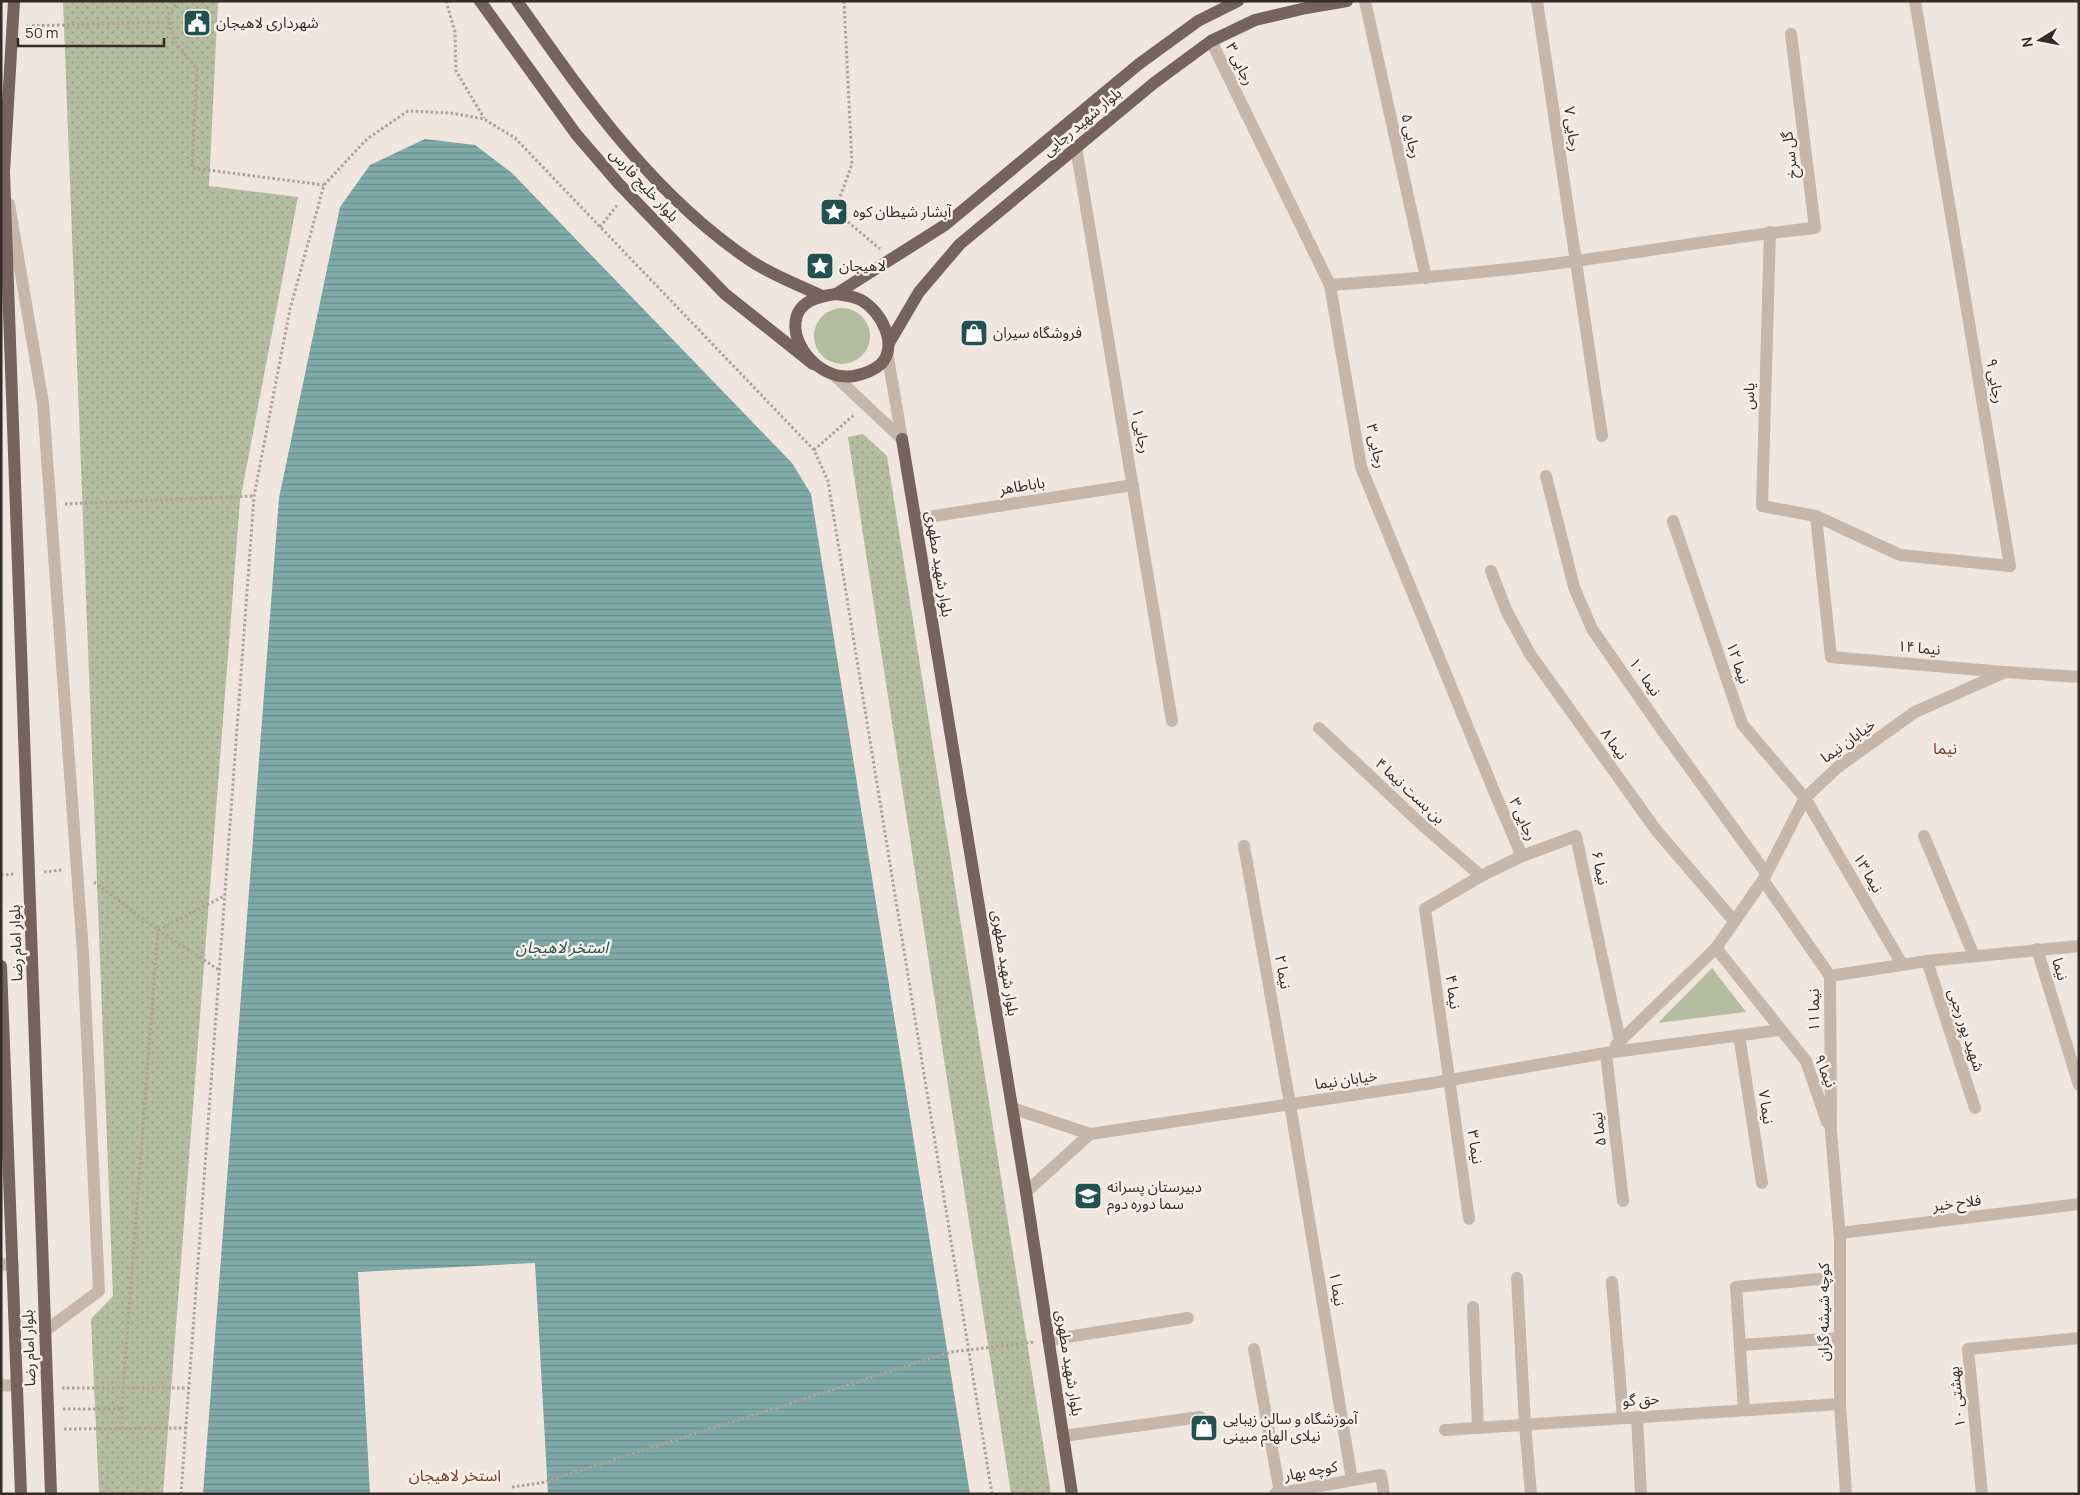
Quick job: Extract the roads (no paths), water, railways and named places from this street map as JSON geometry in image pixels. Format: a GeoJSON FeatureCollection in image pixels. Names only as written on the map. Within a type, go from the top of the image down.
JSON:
{"type":"FeatureCollection","features":[{"type":"Feature","properties":{"kind":"main road","name":"بلوار خلیج فارس"},"geometry":{"type":"LineString","coordinates":[[480,1],[576,134],[619,184],[725,294],[813,364]]}},
{"type":"Feature","properties":{"kind":"main road","name":"بلوار خلیج فارس"},"geometry":{"type":"LineString","coordinates":[[517,1],[600,115],[641,164],[697,221],[752,262],[822,296]]}},
{"type":"Feature","properties":{"kind":"main road","name":"بلوار شهید رجایی"},"geometry":{"type":"LineString","coordinates":[[836,294],[945,225],[1139,64],[1198,21],[1238,1]]}},
{"type":"Feature","properties":{"kind":"main road","name":"بلوار شهید رجایی"},"geometry":{"type":"LineString","coordinates":[[888,347],[919,292],[960,244],[1154,83],[1211,41],[1255,20],[1347,1]]}},
{"type":"Feature","properties":{"kind":"main road","name":"بلوار امام رضا"},"geometry":{"type":"LineString","coordinates":[[13,3],[4,172],[51,1494]]}},
{"type":"Feature","properties":{"kind":"main road"},"geometry":{"type":"LineString","coordinates":[[849,295],[861,299],[871,306],[885,329],[888,347],[886,358],[876,369],[855,376],[835,376],[813,364],[802,348],[795,327],[798,312],[809,301],[822,296],[849,295]]}},
{"type":"Feature","properties":{"kind":"main road","name":"بلوار شهید مطهری"},"geometry":{"type":"LineString","coordinates":[[902,439],[1026,1192],[1072,1494]]}},
{"type":"Feature","properties":{"kind":"main road","name":"بلوار امام رضا"},"geometry":{"type":"LineString","coordinates":[[1,966],[7,1265],[18,1386],[21,1494]]}},
{"type":"Feature","properties":{"kind":"street","name":"رجایی ۵"},"geometry":{"type":"LineString","coordinates":[[1365,1],[1426,278]]}},
{"type":"Feature","properties":{"kind":"street","name":"رجایی ۷"},"geometry":{"type":"LineString","coordinates":[[1537,1],[1602,436]]}},
{"type":"Feature","properties":{"kind":"street","name":"رجایی ۹"},"geometry":{"type":"LineString","coordinates":[[1816,516],[1900,555],[2010,566],[1915,1]]}},
{"type":"Feature","properties":{"kind":"street","name":"گل سرخ"},"geometry":{"type":"LineString","coordinates":[[1770,232],[1815,228],[1792,34]]}},
{"type":"Feature","properties":{"kind":"street","name":"رجایی ۳"},"geometry":{"type":"LineString","coordinates":[[1211,41],[1330,285],[1361,467],[1522,856]]}},
{"type":"Feature","properties":{"kind":"street","name":"رجایی ۱"},"geometry":{"type":"LineString","coordinates":[[1076,147],[1172,721]]}},
{"type":"Feature","properties":{"kind":"street"},"geometry":{"type":"LineString","coordinates":[[4,172],[43,403],[83,953],[99,1291],[45,1331]]}},
{"type":"Feature","properties":{"kind":"street"},"geometry":{"type":"LineString","coordinates":[[1330,285],[1426,278],[1575,261],[1770,232]]}},
{"type":"Feature","properties":{"kind":"street","name":"یاس"},"geometry":{"type":"LineString","coordinates":[[1770,232],[1762,506],[1816,516]]}},
{"type":"Feature","properties":{"kind":"street"},"geometry":{"type":"LineString","coordinates":[[888,347],[902,439]]}},
{"type":"Feature","properties":{"kind":"street"},"geometry":{"type":"LineString","coordinates":[[835,376],[902,439]]}},
{"type":"Feature","properties":{"kind":"street","name":"نیما ۱۰"},"geometry":{"type":"LineString","coordinates":[[1546,476],[1574,587],[1592,629],[1765,877]]}},
{"type":"Feature","properties":{"kind":"street","name":"باباطاهر"},"geometry":{"type":"LineString","coordinates":[[915,519],[1134,485]]}},
{"type":"Feature","properties":{"kind":"street","name":"نیما ۱۴"},"geometry":{"type":"LineString","coordinates":[[1816,516],[1831,657],[2005,672]]}},
{"type":"Feature","properties":{"kind":"street","name":"نیما ۱۲"},"geometry":{"type":"LineString","coordinates":[[1673,521],[1742,724],[1805,798]]}},
{"type":"Feature","properties":{"kind":"street","name":"نیما ۸"},"geometry":{"type":"LineString","coordinates":[[1491,571],[1507,612],[1530,654],[1656,830],[1734,921]]}},
{"type":"Feature","properties":{"kind":"street","name":"خیابان نیما"},"geometry":{"type":"LineString","coordinates":[[1606,1053],[1620,1042],[1716,948],[1765,877],[1805,798],[1838,767],[1915,712],[2005,672],[2079,677]]}},
{"type":"Feature","properties":{"kind":"street","name":"بن بست نیما ۴"},"geometry":{"type":"LineString","coordinates":[[1319,728],[1421,824],[1481,876]]}},
{"type":"Feature","properties":{"kind":"street","name":"نیما ۱۳"},"geometry":{"type":"LineString","coordinates":[[1805,798],[1902,964]]}},
{"type":"Feature","properties":{"kind":"street","name":"نیما ۶"},"geometry":{"type":"LineString","coordinates":[[1426,909],[1481,876],[1522,856],[1576,836],[1620,1042]]}},
{"type":"Feature","properties":{"kind":"street"},"geometry":{"type":"LineString","coordinates":[[1924,836],[1974,956]]}},
{"type":"Feature","properties":{"kind":"street","name":"نیما ۲"},"geometry":{"type":"LineString","coordinates":[[1244,846],[1290,1104]]}},
{"type":"Feature","properties":{"kind":"street","name":"نیما ۱۱"},"geometry":{"type":"LineString","coordinates":[[1765,877],[1830,976],[1831,1131]]}},
{"type":"Feature","properties":{"kind":"street","name":"نیما ۴"},"geometry":{"type":"LineString","coordinates":[[1426,909],[1449,1080]]}},
{"type":"Feature","properties":{"kind":"street"},"geometry":{"type":"LineString","coordinates":[[1830,976],[1902,964],[2079,946]]}},
{"type":"Feature","properties":{"kind":"street","name":"نیما ۹"},"geometry":{"type":"LineString","coordinates":[[1716,948],[1806,1061],[1831,1131]]}},
{"type":"Feature","properties":{"kind":"street","name":"نیما"},"geometry":{"type":"LineString","coordinates":[[2037,949],[2079,1085]]}},
{"type":"Feature","properties":{"kind":"street","name":"شهید پور رجبی"},"geometry":{"type":"LineString","coordinates":[[1927,961],[1975,1108]]}},
{"type":"Feature","properties":{"kind":"street","name":"خیابان نیما"},"geometry":{"type":"LineString","coordinates":[[1012,1108],[1090,1134],[1449,1080],[1606,1053],[1780,1030]]}},
{"type":"Feature","properties":{"kind":"street","name":"نیما ۷"},"geometry":{"type":"LineString","coordinates":[[1739,1035],[1762,1183]]}},
{"type":"Feature","properties":{"kind":"street","name":"نیما ۵"},"geometry":{"type":"LineString","coordinates":[[1606,1053],[1624,1201]]}},
{"type":"Feature","properties":{"kind":"street","name":"نیما ۳"},"geometry":{"type":"LineString","coordinates":[[1449,1080],[1470,1219]]}},
{"type":"Feature","properties":{"kind":"street","name":"نیما ۱"},"geometry":{"type":"LineString","coordinates":[[1290,1104],[1352,1480]]}},
{"type":"Feature","properties":{"kind":"street","name":"کوچه شیشه گران"},"geometry":{"type":"LineString","coordinates":[[1831,1131],[1840,1233],[1840,1404],[1846,1494]]}},
{"type":"Feature","properties":{"kind":"street"},"geometry":{"type":"LineString","coordinates":[[1026,1192],[1090,1134]]}},
{"type":"Feature","properties":{"kind":"street","name":"فلاح خیر"},"geometry":{"type":"LineString","coordinates":[[1840,1233],[2079,1204]]}},
{"type":"Feature","properties":{"kind":"street"},"geometry":{"type":"LineString","coordinates":[[1517,1278],[1525,1425],[1531,1494]]}},
{"type":"Feature","properties":{"kind":"street"},"geometry":{"type":"LineString","coordinates":[[1744,1409],[1736,1287],[1840,1278]]}},
{"type":"Feature","properties":{"kind":"street"},"geometry":{"type":"LineString","coordinates":[[1612,1282],[1623,1418]]}},
{"type":"Feature","properties":{"kind":"street"},"geometry":{"type":"LineString","coordinates":[[1473,1307],[1478,1428]]}},
{"type":"Feature","properties":{"kind":"street"},"geometry":{"type":"LineString","coordinates":[[1048,1340],[1188,1318]]}},
{"type":"Feature","properties":{"kind":"street"},"geometry":{"type":"LineString","coordinates":[[1740,1345],[1840,1338]]}},
{"type":"Feature","properties":{"kind":"street","name":"بهشتی ۱۰"},"geometry":{"type":"LineString","coordinates":[[1982,1494],[1968,1349],[2079,1338]]}},
{"type":"Feature","properties":{"kind":"street"},"geometry":{"type":"LineString","coordinates":[[1254,1349],[1277,1493]]}},
{"type":"Feature","properties":{"kind":"street"},"geometry":{"type":"LineString","coordinates":[[1,1385],[18,1386]]}},
{"type":"Feature","properties":{"kind":"street","name":"حق گو"},"geometry":{"type":"LineString","coordinates":[[1445,1430],[1840,1404]]}},
{"type":"Feature","properties":{"kind":"street"},"geometry":{"type":"LineString","coordinates":[[1063,1436],[1200,1417]]}},
{"type":"Feature","properties":{"kind":"street"},"geometry":{"type":"LineString","coordinates":[[1637,1417],[1641,1494]]}},
{"type":"Feature","properties":{"kind":"street","name":"کوچه بهار"},"geometry":{"type":"LineString","coordinates":[[1277,1493],[1381,1475],[1384,1494]]}},
{"type":"Feature","properties":{"kind":"water","name":"استخر لاهیجان"},"geometry":{"type":"Polygon","coordinates":[[[425,139],[475,145],[512,173],[792,463],[811,494],[970,1494],[548,1494],[535,1263],[358,1272],[370,1494],[203,1494],[279,498],[340,207],[370,165],[425,139]]]}},
{"type":"Feature","properties":{"kind":"place","name":"شهرداری لاهیجان"},"geometry":{"type":"Point","coordinates":[197,23]}},
{"type":"Feature","properties":{"kind":"place","name":"آبشار شیطان کوه"},"geometry":{"type":"Point","coordinates":[834,212]}},
{"type":"Feature","properties":{"kind":"place","name":"لاهيجان"},"geometry":{"type":"Point","coordinates":[820,266]}},
{"type":"Feature","properties":{"kind":"place","name":"فروشگاه سیران"},"geometry":{"type":"Point","coordinates":[974,333]}},
{"type":"Feature","properties":{"kind":"place","name":"دبیرستان پسرانه سما دوره دوم"},"geometry":{"type":"Point","coordinates":[1088,1196]}},
{"type":"Feature","properties":{"kind":"place","name":"آموزشگاه و سالن زیبایی نیلای الهام مبینی"},"geometry":{"type":"Point","coordinates":[1204,1428]}},
{"type":"Feature","properties":{"kind":"district","name":"نیما"},"geometry":{"type":"Point","coordinates":[1945,748]}},
{"type":"Feature","properties":{"kind":"district","name":"استخر لاهیجان"},"geometry":{"type":"Point","coordinates":[455,1475]}}]}
